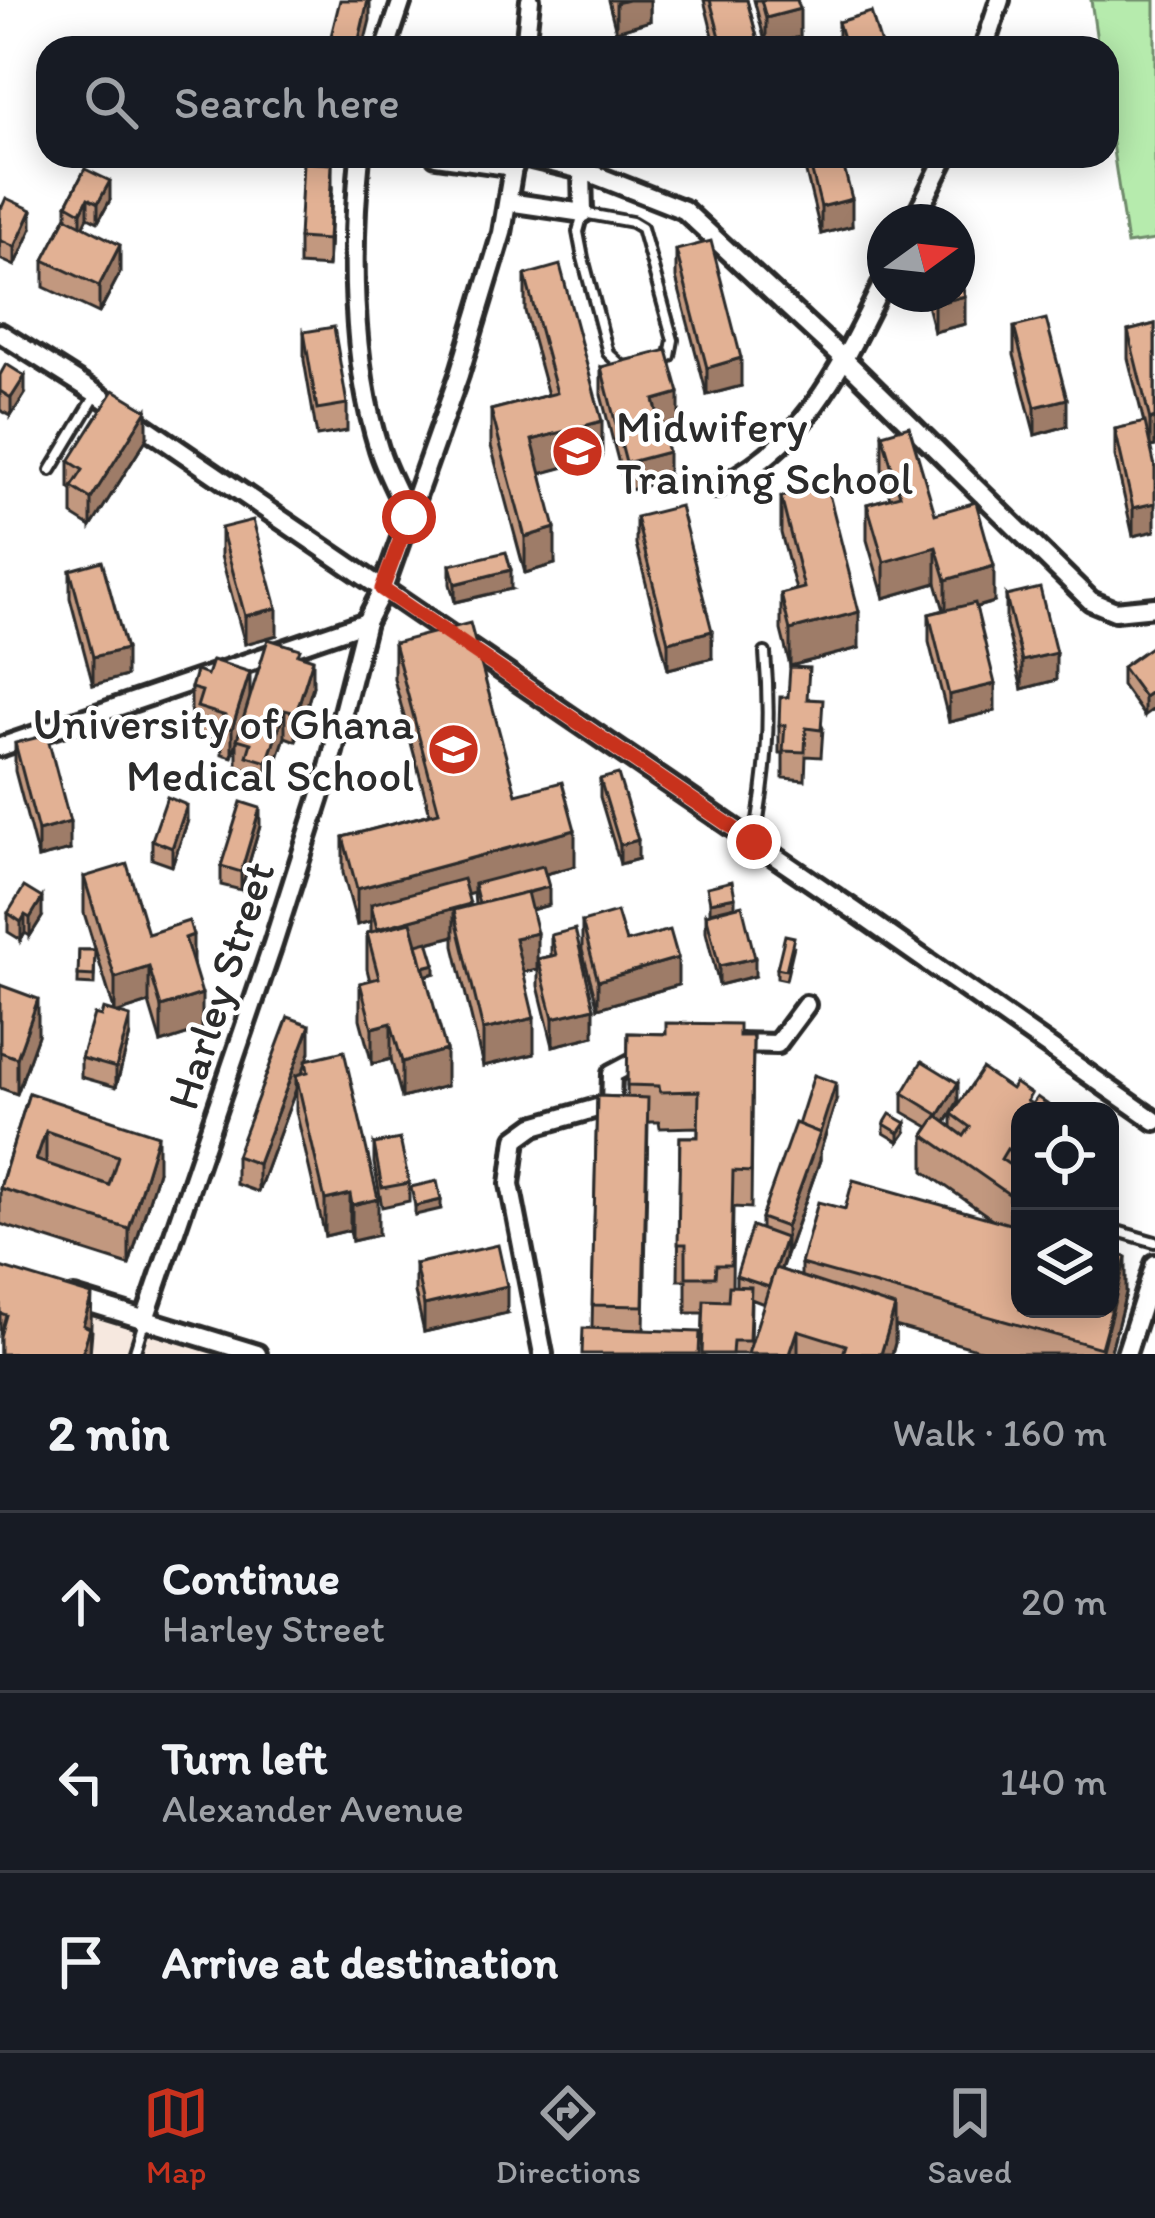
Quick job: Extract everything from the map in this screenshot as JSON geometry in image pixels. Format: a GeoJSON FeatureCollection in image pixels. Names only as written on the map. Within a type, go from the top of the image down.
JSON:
{"type":"FeatureCollection","features":[{"type":"Feature","properties":{"kind":"street"},"geometry":{"type":"LineString","coordinates":[[390,36],[402,0]]}},
{"type":"Feature","properties":{"kind":"street"},"geometry":{"type":"LineString","coordinates":[[527,36],[530,0]]}},
{"type":"Feature","properties":{"kind":"street"},"geometry":{"type":"LineString","coordinates":[[988,36],[1000,0]]}},
{"type":"Feature","properties":{"kind":"street"},"geometry":{"type":"LineString","coordinates":[[359,168],[356,286],[366,383],[379,449],[409,517]]}},
{"type":"Feature","properties":{"kind":"street","name":"Harley Street"},"geometry":{"type":"LineString","coordinates":[[144,1322],[320,796],[366,622],[459,375],[516,168]]}},
{"type":"Feature","properties":{"kind":"street"},"geometry":{"type":"LineString","coordinates":[[569,168],[684,209],[1091,601],[1115,611],[1155,608]]}},
{"type":"Feature","properties":{"kind":"street"},"geometry":{"type":"LineString","coordinates":[[922,204],[940,168]]}},
{"type":"Feature","properties":{"kind":"street"},"geometry":{"type":"LineString","coordinates":[[508,202],[583,213],[582,170]]}},
{"type":"Feature","properties":{"kind":"street"},"geometry":{"type":"LineString","coordinates":[[716,488],[754,470],[779,447],[826,391],[869,312]]}},
{"type":"Feature","properties":{"kind":"street"},"geometry":{"type":"LineString","coordinates":[[0,332],[754,842],[1155,1121]]}},
{"type":"Feature","properties":{"kind":"street"},"geometry":{"type":"LineString","coordinates":[[0,748],[366,622]]}},
{"type":"Feature","properties":{"kind":"street"},"geometry":{"type":"LineString","coordinates":[[707,1044],[777,1044],[806,1005]]}},
{"type":"Feature","properties":{"kind":"street"},"geometry":{"type":"LineString","coordinates":[[543,1354],[511,1184],[516,1139],[534,1126],[610,1104],[612,1074],[633,1060],[668,1050]]}},
{"type":"Feature","properties":{"kind":"street"},"geometry":{"type":"LineString","coordinates":[[1126,1354],[1155,1264]]}},
{"type":"Feature","properties":{"kind":"street"},"geometry":{"type":"LineString","coordinates":[[62,1293],[257,1354]]}},
{"type":"Feature","properties":{"kind":"lane"},"geometry":{"type":"LineString","coordinates":[[583,213],[632,222],[642,229],[673,340],[670,356],[662,362],[622,367],[608,352],[578,232],[583,213]]}},
{"type":"Feature","properties":{"kind":"lane"},"geometry":{"type":"LineString","coordinates":[[51,470],[97,394]]}},
{"type":"Feature","properties":{"kind":"lane"},"geometry":{"type":"LineString","coordinates":[[754,842],[768,767],[771,718],[765,653]]}},
{"type":"Feature","properties":{"kind":"lane"},"geometry":{"type":"LineString","coordinates":[[1119,1232],[1155,1242]]}},
{"type":"Feature","properties":{"kind":"lane","name":"Harley Street"},"geometry":{"type":"LineString","coordinates":[[134,1354],[144,1322]]}},
{"type":"Feature","properties":{"kind":"shaded area"},"geometry":{"type":"Polygon","coordinates":[[[0,1278],[221,1354],[0,1354],[0,1278]]]}},
{"type":"Feature","properties":{"kind":"green space"},"geometry":{"type":"Polygon","coordinates":[[[1091,0],[1155,0],[1155,240],[1127,244],[1116,168],[1119,36],[1096,36],[1091,0]]]}},
{"type":"Feature","properties":{"kind":"building"},"geometry":{"type":"Polygon","coordinates":[[[340,0],[368,0],[360,36],[331,36],[340,0]]]}},
{"type":"Feature","properties":{"kind":"building"},"geometry":{"type":"Polygon","coordinates":[[[710,0],[747,0],[757,36],[720,36],[710,0]]]}},
{"type":"Feature","properties":{"kind":"building"},"geometry":{"type":"Polygon","coordinates":[[[761,0],[797,0],[800,9],[766,18],[761,0]]]}},
{"type":"Feature","properties":{"kind":"building"},"geometry":{"type":"Polygon","coordinates":[[[871,12],[878,36],[842,36],[838,22],[871,12]]]}},
{"type":"Feature","properties":{"kind":"building"},"geometry":{"type":"Polygon","coordinates":[[[303,168],[332,168],[328,240],[299,238],[303,168]]]}},
{"type":"Feature","properties":{"kind":"building"},"geometry":{"type":"Polygon","coordinates":[[[811,168],[844,168],[852,199],[821,207],[811,168]]]}},
{"type":"Feature","properties":{"kind":"building"},"geometry":{"type":"Polygon","coordinates":[[[85,169],[110,181],[98,203],[88,198],[81,212],[67,204],[85,169]]]}},
{"type":"Feature","properties":{"kind":"building"},"geometry":{"type":"Polygon","coordinates":[[[6,198],[32,210],[15,247],[0,240],[0,206],[6,198]]]}},
{"type":"Feature","properties":{"kind":"building"},"geometry":{"type":"Polygon","coordinates":[[[66,217],[120,245],[99,286],[44,260],[66,217]]]}},
{"type":"Feature","properties":{"kind":"building"},"geometry":{"type":"Polygon","coordinates":[[[711,241],[741,358],[707,368],[676,250],[711,241]]]}},
{"type":"Feature","properties":{"kind":"building"},"geometry":{"type":"Polygon","coordinates":[[[560,265],[602,421],[532,440],[555,528],[525,537],[491,410],[557,393],[525,275],[560,265]]]}},
{"type":"Feature","properties":{"kind":"building"},"geometry":{"type":"Polygon","coordinates":[[[1046,319],[1067,399],[1035,407],[1014,327],[1046,319]]]}},
{"type":"Feature","properties":{"kind":"building"},"geometry":{"type":"Polygon","coordinates":[[[1155,324],[1155,418],[1150,420],[1128,331],[1155,324]]]}},
{"type":"Feature","properties":{"kind":"building"},"geometry":{"type":"Polygon","coordinates":[[[334,327],[347,404],[317,409],[304,332],[334,327]]]}},
{"type":"Feature","properties":{"kind":"building"},"geometry":{"type":"Polygon","coordinates":[[[667,350],[679,393],[654,400],[668,452],[626,463],[601,367],[667,350]]]}},
{"type":"Feature","properties":{"kind":"building"},"geometry":{"type":"Polygon","coordinates":[[[6,364],[25,376],[11,398],[0,391],[6,364]]]}},
{"type":"Feature","properties":{"kind":"building"},"geometry":{"type":"Polygon","coordinates":[[[114,390],[147,410],[91,499],[72,487],[83,470],[69,461],[114,390]]]}},
{"type":"Feature","properties":{"kind":"building"},"geometry":{"type":"Polygon","coordinates":[[[1145,422],[1155,467],[1155,503],[1133,508],[1115,429],[1145,422]]]}},
{"type":"Feature","properties":{"kind":"building"},"geometry":{"type":"Polygon","coordinates":[[[909,426],[935,514],[976,502],[994,566],[946,580],[936,547],[884,562],[867,504],[900,495],[882,434],[909,426]]]}},
{"type":"Feature","properties":{"kind":"building"},"geometry":{"type":"Polygon","coordinates":[[[827,486],[859,612],[790,630],[781,594],[804,588],[781,497],[827,486]]]}},
{"type":"Feature","properties":{"kind":"building"},"geometry":{"type":"Polygon","coordinates":[[[680,506],[712,631],[668,642],[636,517],[680,506]]]}},
{"type":"Feature","properties":{"kind":"building"},"geometry":{"type":"Polygon","coordinates":[[[253,520],[277,608],[245,616],[221,528],[253,520]]]}},
{"type":"Feature","properties":{"kind":"building"},"geometry":{"type":"Polygon","coordinates":[[[506,552],[511,570],[455,584],[450,565],[506,552]]]}},
{"type":"Feature","properties":{"kind":"building"},"geometry":{"type":"Polygon","coordinates":[[[102,561],[126,649],[93,657],[70,570],[102,561]]]}},
{"type":"Feature","properties":{"kind":"building"},"geometry":{"type":"Polygon","coordinates":[[[1040,588],[1056,653],[1022,661],[1006,596],[1040,588]]]}},
{"type":"Feature","properties":{"kind":"building"},"geometry":{"type":"Polygon","coordinates":[[[975,603],[995,684],[949,695],[929,614],[975,603]]]}},
{"type":"Feature","properties":{"kind":"building","name":"University of Ghana Medical School"},"geometry":{"type":"Polygon","coordinates":[[[470,623],[516,794],[562,782],[575,830],[357,889],[343,837],[439,812],[394,643],[470,623]]]}},
{"type":"Feature","properties":{"kind":"building"},"geometry":{"type":"Polygon","coordinates":[[[268,639],[300,649],[298,654],[313,659],[296,713],[285,710],[267,762],[247,756],[251,743],[237,739],[268,639]]]}},
{"type":"Feature","properties":{"kind":"building"},"geometry":{"type":"Polygon","coordinates":[[[1153,645],[1155,689],[1144,697],[1122,667],[1153,645]]]}},
{"type":"Feature","properties":{"kind":"building"},"geometry":{"type":"Polygon","coordinates":[[[212,660],[250,672],[232,729],[222,726],[226,716],[197,707],[202,691],[191,688],[196,671],[207,675],[212,660]]]}},
{"type":"Feature","properties":{"kind":"building"},"geometry":{"type":"Polygon","coordinates":[[[790,667],[809,668],[807,699],[823,700],[821,730],[806,728],[805,752],[783,751],[780,697],[788,697],[790,667]]]}},
{"type":"Feature","properties":{"kind":"building"},"geometry":{"type":"Polygon","coordinates":[[[47,735],[70,822],[38,831],[15,743],[47,735]]]}},
{"type":"Feature","properties":{"kind":"building"},"geometry":{"type":"Polygon","coordinates":[[[618,774],[638,840],[620,845],[600,779],[618,774]]]}},
{"type":"Feature","properties":{"kind":"building"},"geometry":{"type":"Polygon","coordinates":[[[167,797],[187,805],[172,848],[152,840],[167,797]]]}},
{"type":"Feature","properties":{"kind":"building"},"geometry":{"type":"Polygon","coordinates":[[[241,802],[260,808],[241,872],[221,866],[241,802]]]}},
{"type":"Feature","properties":{"kind":"building"},"geometry":{"type":"Polygon","coordinates":[[[127,864],[148,934],[189,921],[193,935],[185,938],[202,994],[161,1007],[149,967],[115,978],[84,877],[127,864]]]}},
{"type":"Feature","properties":{"kind":"building"},"geometry":{"type":"Polygon","coordinates":[[[543,866],[549,887],[479,904],[474,884],[543,866]]]}},
{"type":"Feature","properties":{"kind":"building"},"geometry":{"type":"Polygon","coordinates":[[[463,879],[470,904],[377,929],[371,904],[463,879]]]}},
{"type":"Feature","properties":{"kind":"building"},"geometry":{"type":"Polygon","coordinates":[[[732,881],[735,897],[710,902],[707,887],[732,881]]]}},
{"type":"Feature","properties":{"kind":"building"},"geometry":{"type":"Polygon","coordinates":[[[24,887],[42,898],[30,918],[25,915],[21,922],[8,913],[24,887]]]}},
{"type":"Feature","properties":{"kind":"building"},"geometry":{"type":"Polygon","coordinates":[[[527,892],[537,933],[515,938],[534,1018],[483,1030],[454,910],[527,892]]]}},
{"type":"Feature","properties":{"kind":"building"},"geometry":{"type":"Polygon","coordinates":[[[742,905],[755,958],[719,966],[706,914],[742,905]]]}},
{"type":"Feature","properties":{"kind":"building"},"geometry":{"type":"Polygon","coordinates":[[[617,912],[626,942],[670,930],[678,958],[598,981],[582,922],[617,912]]]}},
{"type":"Feature","properties":{"kind":"building"},"geometry":{"type":"Polygon","coordinates":[[[411,922],[446,1050],[402,1062],[391,1023],[372,1028],[360,983],[379,978],[367,933],[411,922]]]}},
{"type":"Feature","properties":{"kind":"building"},"geometry":{"type":"Polygon","coordinates":[[[575,929],[594,1008],[553,1018],[538,959],[556,955],[551,935],[575,929]]]}},
{"type":"Feature","properties":{"kind":"building"},"geometry":{"type":"Polygon","coordinates":[[[785,935],[794,937],[786,970],[777,968],[785,935]]]}},
{"type":"Feature","properties":{"kind":"building"},"geometry":{"type":"Polygon","coordinates":[[[428,941],[435,964],[423,967],[417,944],[428,941]]]}},
{"type":"Feature","properties":{"kind":"building"},"geometry":{"type":"Polygon","coordinates":[[[79,950],[95,950],[94,976],[78,975],[79,950]]]}},
{"type":"Feature","properties":{"kind":"building"},"geometry":{"type":"Polygon","coordinates":[[[0,985],[38,999],[17,1058],[0,1052],[0,985]]]}},
{"type":"Feature","properties":{"kind":"building"},"geometry":{"type":"Polygon","coordinates":[[[103,1009],[130,1017],[116,1068],[81,1058],[94,1014],[101,1016],[103,1009]]]}},
{"type":"Feature","properties":{"kind":"building"},"geometry":{"type":"Polygon","coordinates":[[[288,1017],[310,1025],[258,1164],[236,1156],[288,1017]]]}},
{"type":"Feature","properties":{"kind":"building"},"geometry":{"type":"Polygon","coordinates":[[[666,1023],[739,1024],[739,1036],[753,1036],[751,1172],[733,1171],[731,1265],[716,1265],[715,1277],[686,1277],[686,1244],[678,1244],[680,1137],[698,1137],[699,1091],[660,1092],[659,1086],[627,1085],[628,1033],[666,1034],[666,1023]]]}},
{"type":"Feature","properties":{"kind":"building"},"geometry":{"type":"Polygon","coordinates":[[[344,1051],[378,1199],[352,1205],[350,1194],[325,1200],[296,1075],[308,1072],[306,1060],[344,1051]]]}},
{"type":"Feature","properties":{"kind":"building"},"geometry":{"type":"Polygon","coordinates":[[[922,1061],[958,1083],[939,1115],[903,1093],[922,1061]]]}},
{"type":"Feature","properties":{"kind":"building"},"geometry":{"type":"Polygon","coordinates":[[[982,1069],[1011,1089],[1015,1083],[1031,1094],[1029,1102],[1011,1102],[1011,1152],[1007,1149],[1001,1159],[1011,1166],[1010,1195],[924,1135],[937,1116],[964,1136],[970,1127],[952,1114],[982,1069]]]}},
{"type":"Feature","properties":{"kind":"building"},"geometry":{"type":"Polygon","coordinates":[[[814,1075],[836,1083],[820,1133],[798,1125],[814,1075]]]}},
{"type":"Feature","properties":{"kind":"building"},"geometry":{"type":"Polygon","coordinates":[[[29,1093],[158,1135],[129,1229],[0,1188],[29,1093]],[[46,1131],[36,1160],[109,1185],[118,1156],[46,1131]]]}},
{"type":"Feature","properties":{"kind":"building"},"geometry":{"type":"Polygon","coordinates":[[[597,1096],[648,1098],[643,1306],[592,1305],[597,1096]]]}},
{"type":"Feature","properties":{"kind":"building"},"geometry":{"type":"Polygon","coordinates":[[[890,1114],[906,1123],[899,1133],[884,1124],[890,1114]]]}},
{"type":"Feature","properties":{"kind":"building"},"geometry":{"type":"Polygon","coordinates":[[[795,1123],[820,1133],[786,1227],[761,1218],[795,1123]]]}},
{"type":"Feature","properties":{"kind":"building"},"geometry":{"type":"Polygon","coordinates":[[[400,1139],[409,1183],[382,1188],[374,1144],[400,1139]]]}},
{"type":"Feature","properties":{"kind":"building"},"geometry":{"type":"Polygon","coordinates":[[[853,1180],[1011,1224],[1011,1318],[1109,1318],[1101,1348],[801,1264],[818,1202],[845,1209],[853,1180]]]}},
{"type":"Feature","properties":{"kind":"building"},"geometry":{"type":"Polygon","coordinates":[[[437,1181],[441,1200],[415,1206],[411,1187],[437,1181]]]}},
{"type":"Feature","properties":{"kind":"building"},"geometry":{"type":"Polygon","coordinates":[[[752,1226],[785,1238],[769,1287],[736,1276],[752,1226]]]}},
{"type":"Feature","properties":{"kind":"building"},"geometry":{"type":"Polygon","coordinates":[[[498,1245],[507,1286],[424,1305],[415,1264],[498,1245]]]}},
{"type":"Feature","properties":{"kind":"building"},"geometry":{"type":"Polygon","coordinates":[[[1119,1255],[1126,1257],[1119,1282],[1119,1255]]]}},
{"type":"Feature","properties":{"kind":"building"},"geometry":{"type":"Polygon","coordinates":[[[0,1267],[92,1295],[83,1325],[90,1328],[82,1354],[0,1354],[6,1315],[0,1313],[0,1267]]]}},
{"type":"Feature","properties":{"kind":"building"},"geometry":{"type":"Polygon","coordinates":[[[775,1268],[895,1307],[881,1354],[843,1354],[846,1345],[798,1330],[790,1354],[748,1354],[775,1268]]]}},
{"type":"Feature","properties":{"kind":"building"},"geometry":{"type":"Polygon","coordinates":[[[729,1286],[751,1287],[749,1341],[733,1341],[732,1354],[702,1354],[704,1300],[728,1301],[729,1286]]]}},
{"type":"Feature","properties":{"kind":"building"},"geometry":{"type":"Polygon","coordinates":[[[583,1328],[700,1332],[699,1354],[582,1354],[583,1328]]]}},
{"type":"Feature","properties":{"kind":"place","name":"Midwifery Training School"},"geometry":{"type":"Point","coordinates":[577,452]}},
{"type":"Feature","properties":{"kind":"place","name":"University of Ghana Medical School"},"geometry":{"type":"Point","coordinates":[453,749]}},
{"type":"Feature","properties":{"kind":"route"},"geometry":{"type":"LineString","coordinates":[[409,517],[382,589],[754,842]]}}]}
